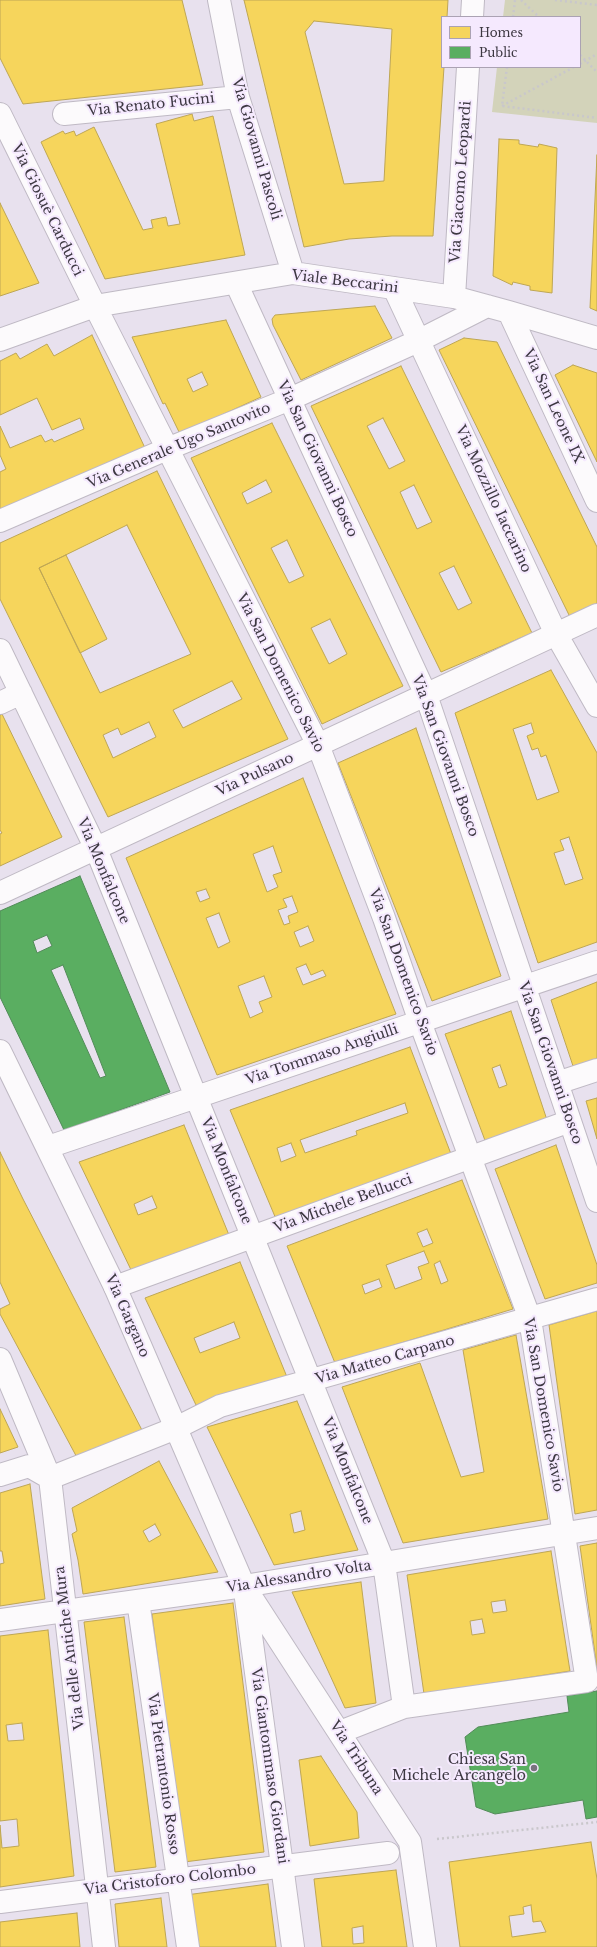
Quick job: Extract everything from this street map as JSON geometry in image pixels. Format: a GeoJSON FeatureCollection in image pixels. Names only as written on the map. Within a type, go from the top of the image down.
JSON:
{"type":"FeatureCollection","features":[{"type":"Feature","properties":{"kind":"street","name":"Via Giovanni Pascoli"},"geometry":{"type":"LineString","coordinates":[[219,0],[238,97],[293,273]]}},
{"type":"Feature","properties":{"kind":"street"},"geometry":{"type":"LineString","coordinates":[[472,16],[473,0]]}},
{"type":"Feature","properties":{"kind":"street","name":"Via Giacomo Leopardi"},"geometry":{"type":"LineString","coordinates":[[454,298],[468,68]]}},
{"type":"Feature","properties":{"kind":"street","name":"Via Renato Fucini"},"geometry":{"type":"LineString","coordinates":[[64,114],[238,97]]}},
{"type":"Feature","properties":{"kind":"street","name":"Via Giosuè Carducci"},"geometry":{"type":"LineString","coordinates":[[0,114],[95,306]]}},
{"type":"Feature","properties":{"kind":"street","name":"Viale Beccarini"},"geometry":{"type":"LineString","coordinates":[[0,340],[95,306],[293,273],[454,298],[509,312],[597,338]]}},
{"type":"Feature","properties":{"kind":"street","name":"Via San Giovanni Bosco"},"geometry":{"type":"LineString","coordinates":[[236,283],[426,695],[597,1201]]}},
{"type":"Feature","properties":{"kind":"street","name":"Via Mozzillo Iaccarino"},"geometry":{"type":"LineString","coordinates":[[394,288],[556,634],[597,706]]}},
{"type":"Feature","properties":{"kind":"street","name":"Via San Domenico Savio"},"geometry":{"type":"LineString","coordinates":[[95,306],[318,745],[384,918],[420,1022],[530,1319],[587,1681],[404,1707]]}},
{"type":"Feature","properties":{"kind":"street","name":"Via Generale Ugo Santovito"},"geometry":{"type":"LineString","coordinates":[[0,522],[167,449],[290,399],[418,341],[487,306]]}},
{"type":"Feature","properties":{"kind":"street","name":"Via San Leone IX"},"geometry":{"type":"LineString","coordinates":[[509,312],[597,501]]}},
{"type":"Feature","properties":{"kind":"street","name":"Via Pulsano"},"geometry":{"type":"LineString","coordinates":[[0,893],[597,615]]}},
{"type":"Feature","properties":{"kind":"street","name":"Via Monfalcone"},"geometry":{"type":"LineString","coordinates":[[0,650],[96,849],[384,1563],[404,1707]]}},
{"type":"Feature","properties":{"kind":"street"},"geometry":{"type":"LineString","coordinates":[[0,703],[21,693]]}},
{"type":"Feature","properties":{"kind":"street","name":"Via Tommaso Angiulli"},"geometry":{"type":"LineString","coordinates":[[48,1147],[597,962]]}},
{"type":"Feature","properties":{"kind":"street","name":"Via Gargano"},"geometry":{"type":"LineString","coordinates":[[0,1051],[115,1287],[244,1586]]}},
{"type":"Feature","properties":{"kind":"street"},"geometry":{"type":"LineString","coordinates":[[557,1083],[597,1070]]}},
{"type":"Feature","properties":{"kind":"street","name":"Via Michele Bellucci"},"geometry":{"type":"LineString","coordinates":[[115,1287],[570,1121]]}},
{"type":"Feature","properties":{"kind":"street","name":"Via Matteo Carpano"},"geometry":{"type":"LineString","coordinates":[[50,1478],[176,1428],[220,1406],[597,1299]]}},
{"type":"Feature","properties":{"kind":"street","name":"Via delle Antiche Mura"},"geometry":{"type":"LineString","coordinates":[[0,1358],[50,1478],[104,1947]]}},
{"type":"Feature","properties":{"kind":"street"},"geometry":{"type":"LineString","coordinates":[[0,1475],[29,1466],[50,1478]]}},
{"type":"Feature","properties":{"kind":"street","name":"Via Alessandro Volta"},"geometry":{"type":"LineString","coordinates":[[0,1620],[244,1586],[597,1528]]}},
{"type":"Feature","properties":{"kind":"street","name":"Via Tribuna"},"geometry":{"type":"LineString","coordinates":[[244,1586],[410,1842],[425,1947]]}},
{"type":"Feature","properties":{"kind":"street","name":"Via Giantommaso Giordani"},"geometry":{"type":"LineString","coordinates":[[244,1586],[293,1947]]}},
{"type":"Feature","properties":{"kind":"street","name":"Via Pietrantonio Rosso"},"geometry":{"type":"LineString","coordinates":[[138,1601],[188,1947]]}},
{"type":"Feature","properties":{"kind":"street"},"geometry":{"type":"LineString","coordinates":[[340,1732],[404,1707]]}},
{"type":"Feature","properties":{"kind":"street","name":"Via Cristoforo Colombo"},"geometry":{"type":"LineString","coordinates":[[0,1902],[388,1853]]}},
{"type":"Feature","properties":{"kind":"path"},"geometry":{"type":"LineString","coordinates":[[513,16],[515,0]]}},
{"type":"Feature","properties":{"kind":"path"},"geometry":{"type":"LineString","coordinates":[[521,0],[538,16]]}},
{"type":"Feature","properties":{"kind":"path"},"geometry":{"type":"LineString","coordinates":[[555,0],[597,5]]}},
{"type":"Feature","properties":{"kind":"path"},"geometry":{"type":"LineString","coordinates":[[581,63],[597,54]]}},
{"type":"Feature","properties":{"kind":"path"},"geometry":{"type":"LineString","coordinates":[[581,56],[597,72]]}},
{"type":"Feature","properties":{"kind":"path"},"geometry":{"type":"LineString","coordinates":[[502,106],[507,68]]}},
{"type":"Feature","properties":{"kind":"path"},"geometry":{"type":"LineString","coordinates":[[502,106],[572,68]]}},
{"type":"Feature","properties":{"kind":"path"},"geometry":{"type":"LineString","coordinates":[[502,106],[597,118]]}},
{"type":"Feature","properties":{"kind":"path"},"geometry":{"type":"LineString","coordinates":[[410,1842],[597,1822]]}},
{"type":"Feature","properties":{"kind":"green space"},"geometry":{"type":"Polygon","coordinates":[[[505,0],[597,0],[597,123],[492,112],[497,68],[581,68],[581,16],[503,16],[505,0]]]}},
{"type":"Feature","properties":{"kind":"building: Homes"},"geometry":{"type":"Polygon","coordinates":[[[0,0],[182,0],[203,85],[23,104],[0,58],[0,0]]]}},
{"type":"Feature","properties":{"kind":"building: Homes"},"geometry":{"type":"Polygon","coordinates":[[[244,0],[448,0],[447,16],[441,16],[441,68],[444,68],[433,236],[392,236],[349,239],[304,247],[244,0]],[[314,21],[305,32],[344,184],[384,181],[392,29],[314,21]]]}},
{"type":"Feature","properties":{"kind":"building: Homes"},"geometry":{"type":"Polygon","coordinates":[[[192,114],[194,121],[213,116],[245,255],[105,279],[41,142],[63,131],[65,134],[74,131],[76,136],[94,127],[143,230],[153,228],[151,220],[166,217],[168,226],[180,224],[156,124],[192,114]]]}},
{"type":"Feature","properties":{"kind":"building: Homes"},"geometry":{"type":"Polygon","coordinates":[[[499,139],[519,140],[519,144],[538,147],[539,144],[557,148],[552,293],[530,290],[530,286],[513,282],[512,285],[493,276],[499,139]]]}},
{"type":"Feature","properties":{"kind":"building: Homes"},"geometry":{"type":"Polygon","coordinates":[[[597,155],[597,311],[590,308],[597,155]]]}},
{"type":"Feature","properties":{"kind":"building: Homes"},"geometry":{"type":"Polygon","coordinates":[[[0,203],[39,283],[0,296],[0,203]]]}},
{"type":"Feature","properties":{"kind":"building: Homes"},"geometry":{"type":"Polygon","coordinates":[[[375,306],[392,338],[301,380],[273,325],[272,319],[275,315],[375,306]]]}},
{"type":"Feature","properties":{"kind":"building: Homes"},"geometry":{"type":"Polygon","coordinates":[[[226,320],[261,397],[180,434],[165,403],[163,404],[132,337],[226,320]],[[202,372],[187,379],[193,392],[208,385],[202,372]]]}},
{"type":"Feature","properties":{"kind":"building: Homes"},"geometry":{"type":"Polygon","coordinates":[[[92,335],[145,448],[0,511],[0,472],[6,469],[0,455],[0,426],[10,448],[41,435],[45,442],[52,439],[54,442],[84,429],[80,418],[52,430],[37,398],[0,415],[0,361],[16,353],[20,359],[47,344],[54,356],[92,335]]]}},
{"type":"Feature","properties":{"kind":"building: Homes"},"geometry":{"type":"Polygon","coordinates":[[[464,338],[497,342],[597,547],[597,604],[570,617],[439,350],[464,338]]]}},
{"type":"Feature","properties":{"kind":"building: Homes"},"geometry":{"type":"Polygon","coordinates":[[[573,365],[597,373],[597,462],[555,375],[573,365]]]}},
{"type":"Feature","properties":{"kind":"building: Homes"},"geometry":{"type":"Polygon","coordinates":[[[401,366],[532,633],[441,672],[311,406],[401,366]],[[383,418],[367,426],[389,469],[405,461],[383,418]],[[414,485],[400,492],[417,529],[432,522],[414,485]],[[454,566],[439,573],[458,610],[472,603],[454,566]]]}},
{"type":"Feature","properties":{"kind":"building: Homes"},"geometry":{"type":"Polygon","coordinates":[[[272,423],[403,686],[322,724],[191,458],[272,423]],[[266,480],[242,493],[247,504],[272,492],[266,480]],[[287,540],[271,548],[289,583],[304,576],[287,540]],[[330,619],[311,628],[329,664],[347,654],[330,619]]]}},
{"type":"Feature","properties":{"kind":"building: Homes"},"geometry":{"type":"Polygon","coordinates":[[[157,471],[288,739],[108,817],[0,599],[0,543],[157,471]],[[127,525],[39,568],[100,693],[191,654],[127,525]],[[232,681],[173,710],[183,728],[242,699],[232,681]],[[149,722],[121,735],[118,728],[103,735],[113,758],[156,737],[149,722]]]}},
{"type":"Feature","properties":{"kind":"building: Homes"},"geometry":{"type":"Polygon","coordinates":[[[66,555],[107,639],[80,653],[39,568],[66,555]]]}},
{"type":"Feature","properties":{"kind":"building: Homes"},"geometry":{"type":"Polygon","coordinates":[[[551,670],[597,753],[597,942],[538,963],[455,713],[551,670]],[[531,723],[513,729],[537,800],[559,792],[546,755],[541,757],[538,748],[532,750],[527,736],[534,733],[531,723]],[[569,837],[560,840],[564,850],[554,853],[565,885],[583,879],[569,837]]]}},
{"type":"Feature","properties":{"kind":"building: Homes"},"geometry":{"type":"Polygon","coordinates":[[[2,714],[62,837],[0,866],[0,834],[2,833],[0,830],[0,715],[2,714]]]}},
{"type":"Feature","properties":{"kind":"building: Homes"},"geometry":{"type":"Polygon","coordinates":[[[416,728],[501,976],[432,1001],[338,763],[416,728]]]}},
{"type":"Feature","properties":{"kind":"building: Homes"},"geometry":{"type":"Polygon","coordinates":[[[303,778],[396,1014],[217,1075],[126,858],[303,778]],[[273,846],[253,854],[267,892],[278,887],[273,875],[282,872],[273,846]],[[206,889],[196,892],[200,902],[210,898],[206,889]],[[292,896],[283,899],[287,907],[278,910],[284,925],[290,923],[288,916],[298,912],[292,896]],[[219,913],[206,918],[218,948],[230,942],[219,913]],[[308,926],[294,932],[300,947],[314,941],[308,926]],[[306,964],[296,968],[303,985],[326,976],[323,970],[311,975],[306,964]],[[264,976],[238,986],[250,1018],[263,1012],[259,1002],[272,997],[264,976]]]}},
{"type":"Feature","properties":{"kind":"building: Homes"},"geometry":{"type":"Polygon","coordinates":[[[597,982],[597,1059],[573,1066],[551,1000],[597,982]]]}},
{"type":"Feature","properties":{"kind":"building: Homes"},"geometry":{"type":"Polygon","coordinates":[[[511,1011],[547,1120],[486,1143],[445,1034],[511,1011]],[[500,1065],[492,1068],[499,1088],[507,1085],[500,1065]]]}},
{"type":"Feature","properties":{"kind":"building: Homes"},"geometry":{"type":"Polygon","coordinates":[[[410,1047],[451,1154],[276,1219],[230,1110],[410,1047]],[[405,1103],[300,1140],[305,1153],[357,1135],[356,1131],[408,1113],[405,1103]],[[291,1143],[277,1148],[281,1162],[296,1156],[291,1143]]]}},
{"type":"Feature","properties":{"kind":"building: Homes"},"geometry":{"type":"Polygon","coordinates":[[[597,1098],[597,1139],[586,1101],[597,1098]]]}},
{"type":"Feature","properties":{"kind":"building: Homes"},"geometry":{"type":"Polygon","coordinates":[[[184,1125],[229,1235],[133,1274],[79,1162],[184,1125]],[[152,1196],[134,1204],[138,1215],[157,1208],[152,1196]]]}},
{"type":"Feature","properties":{"kind":"building: Homes"},"geometry":{"type":"Polygon","coordinates":[[[556,1145],[597,1265],[597,1283],[545,1299],[495,1169],[556,1145]]]}},
{"type":"Feature","properties":{"kind":"building: Homes"},"geometry":{"type":"Polygon","coordinates":[[[0,1152],[144,1434],[81,1465],[0,1314],[0,1309],[10,1304],[0,1282],[0,1152]]]}},
{"type":"Feature","properties":{"kind":"building: Homes"},"geometry":{"type":"Polygon","coordinates":[[[462,1180],[513,1309],[335,1363],[287,1246],[462,1180]],[[427,1229],[417,1233],[423,1247],[433,1243],[427,1229]],[[424,1251],[386,1265],[395,1289],[422,1279],[418,1267],[429,1263],[424,1251]],[[440,1261],[434,1264],[441,1284],[448,1281],[440,1261]],[[379,1279],[362,1285],[365,1294],[382,1287],[379,1279]]]}},
{"type":"Feature","properties":{"kind":"building: Homes"},"geometry":{"type":"Polygon","coordinates":[[[240,1262],[287,1377],[196,1405],[145,1298],[240,1262]],[[234,1322],[194,1338],[200,1353],[240,1338],[234,1322]]]}},
{"type":"Feature","properties":{"kind":"building: Homes"},"geometry":{"type":"Polygon","coordinates":[[[597,1311],[597,1510],[575,1514],[549,1325],[597,1311]]]}},
{"type":"Feature","properties":{"kind":"building: Homes"},"geometry":{"type":"Polygon","coordinates":[[[516,1335],[548,1519],[403,1543],[342,1387],[420,1363],[461,1477],[484,1472],[463,1350],[516,1335]]]}},
{"type":"Feature","properties":{"kind":"building: Homes"},"geometry":{"type":"Polygon","coordinates":[[[297,1401],[358,1550],[274,1565],[207,1427],[297,1401]],[[301,1511],[290,1514],[294,1533],[305,1530],[301,1511]]]}},
{"type":"Feature","properties":{"kind":"building: Homes"},"geometry":{"type":"Polygon","coordinates":[[[0,1409],[18,1447],[0,1453],[0,1409]]]}},
{"type":"Feature","properties":{"kind":"building: Homes"},"geometry":{"type":"Polygon","coordinates":[[[159,1461],[218,1572],[83,1594],[78,1560],[72,1534],[77,1531],[72,1508],[159,1461]],[[155,1524],[143,1531],[149,1542],[161,1535],[155,1524]]]}},
{"type":"Feature","properties":{"kind":"building: Homes"},"geometry":{"type":"Polygon","coordinates":[[[30,1484],[45,1599],[0,1606],[0,1564],[4,1563],[2,1551],[0,1551],[0,1493],[30,1484]]]}},
{"type":"Feature","properties":{"kind":"building: Homes"},"geometry":{"type":"Polygon","coordinates":[[[597,1543],[597,1668],[580,1546],[597,1543]]]}},
{"type":"Feature","properties":{"kind":"building: Homes"},"geometry":{"type":"Polygon","coordinates":[[[551,1551],[570,1671],[424,1694],[407,1575],[551,1551]],[[505,1600],[491,1602],[493,1613],[507,1611],[505,1600]],[[482,1619],[470,1621],[472,1635],[485,1633],[482,1619]]]}},
{"type":"Feature","properties":{"kind":"building: Homes"},"geometry":{"type":"Polygon","coordinates":[[[361,1582],[376,1703],[345,1708],[292,1592],[361,1582]]]}},
{"type":"Feature","properties":{"kind":"building: Homes"},"geometry":{"type":"Polygon","coordinates":[[[233,1603],[264,1852],[184,1862],[152,1614],[233,1603]]]}},
{"type":"Feature","properties":{"kind":"building: Homes"},"geometry":{"type":"Polygon","coordinates":[[[124,1617],[156,1867],[115,1872],[84,1622],[124,1617]]]}},
{"type":"Feature","properties":{"kind":"building: Homes"},"geometry":{"type":"Polygon","coordinates":[[[48,1630],[74,1876],[0,1887],[0,1825],[2,1848],[19,1846],[17,1819],[0,1821],[0,1636],[48,1630]],[[22,1723],[6,1725],[8,1741],[24,1740],[22,1723]]]}},
{"type":"Feature","properties":{"kind":"building: Homes"},"geometry":{"type":"Polygon","coordinates":[[[321,1756],[357,1812],[359,1838],[310,1846],[299,1760],[321,1756]]]}},
{"type":"Feature","properties":{"kind":"building: Homes"},"geometry":{"type":"Polygon","coordinates":[[[591,1842],[597,1879],[597,1947],[460,1947],[449,1862],[591,1842]],[[531,1905],[523,1907],[524,1914],[509,1916],[512,1937],[546,1932],[541,1921],[533,1922],[531,1905]]]}},
{"type":"Feature","properties":{"kind":"building: Homes"},"geometry":{"type":"Polygon","coordinates":[[[396,1870],[407,1947],[322,1947],[314,1879],[396,1870]],[[363,1926],[352,1928],[353,1944],[364,1943],[363,1926]]]}},
{"type":"Feature","properties":{"kind":"building: Homes"},"geometry":{"type":"Polygon","coordinates":[[[268,1884],[276,1947],[193,1947],[186,1895],[268,1884]]]}},
{"type":"Feature","properties":{"kind":"building: Homes"},"geometry":{"type":"Polygon","coordinates":[[[161,1898],[167,1947],[119,1947],[115,1904],[161,1898]]]}},
{"type":"Feature","properties":{"kind":"building: Homes"},"geometry":{"type":"Polygon","coordinates":[[[77,1913],[80,1947],[0,1947],[0,1922],[77,1913]]]}},
{"type":"Feature","properties":{"kind":"building: Public"},"geometry":{"type":"Polygon","coordinates":[[[80,876],[170,1092],[64,1130],[0,997],[0,911],[80,876]],[[47,935],[33,941],[37,953],[52,946],[47,935]],[[63,965],[51,970],[100,1078],[106,1076],[63,965]]]}},
{"type":"Feature","properties":{"kind":"building: Public","name":"Chiesa San Michele Arcangelo"},"geometry":{"type":"Polygon","coordinates":[[[597,1691],[597,1817],[586,1819],[583,1800],[495,1814],[476,1807],[465,1737],[478,1727],[569,1712],[567,1696],[597,1691]]]}},
{"type":"Feature","properties":{"kind":"place","name":"Chiesa San Michele Arcangelo"},"geometry":{"type":"Point","coordinates":[534,1768]}}]}
